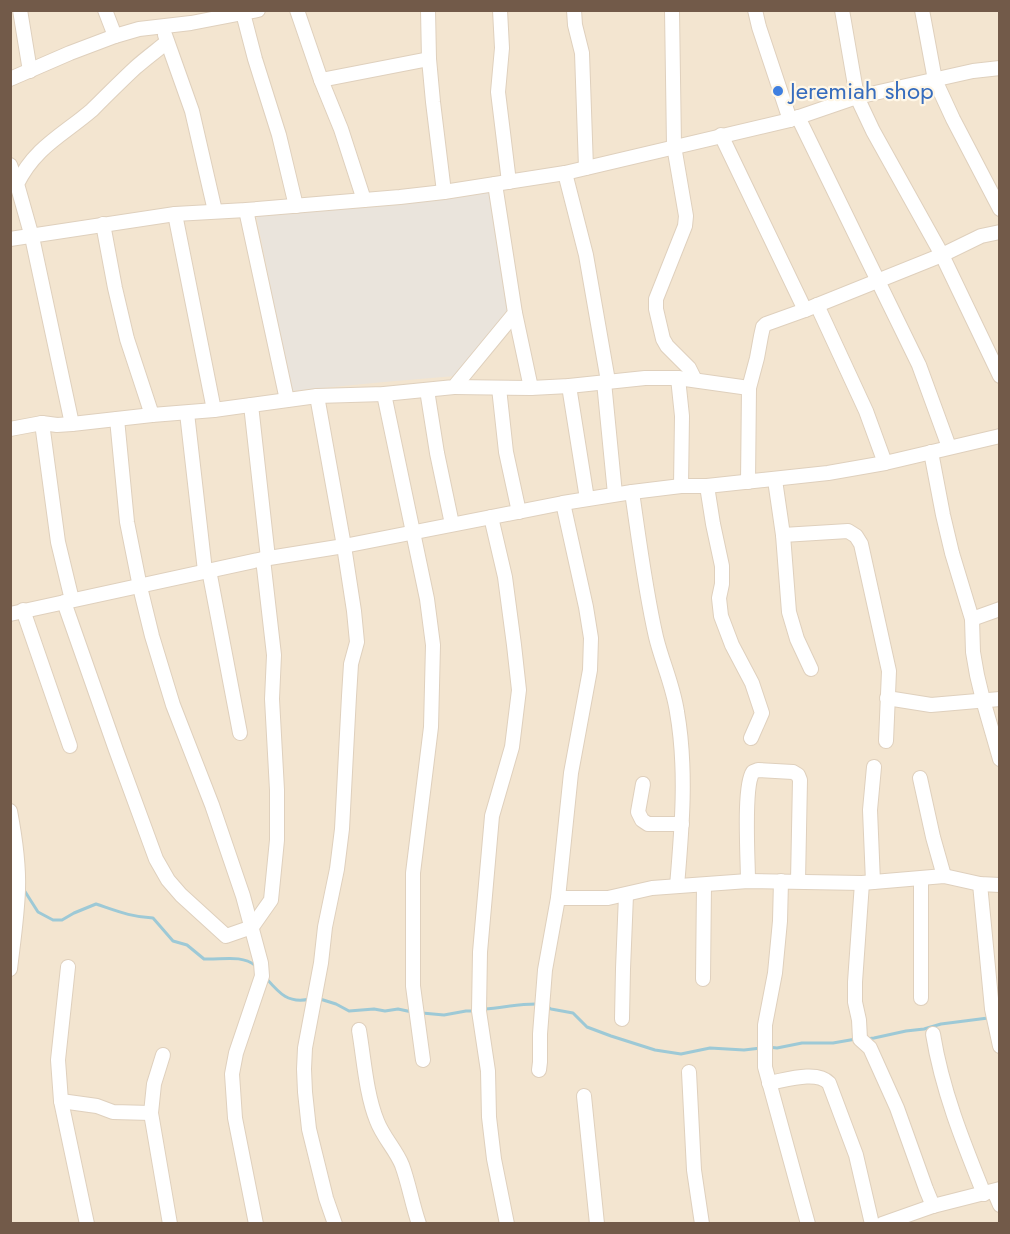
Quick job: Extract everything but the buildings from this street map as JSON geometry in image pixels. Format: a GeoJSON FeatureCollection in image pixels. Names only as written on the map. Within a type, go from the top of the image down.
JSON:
{"type":"FeatureCollection","features":[{"type":"Feature","properties":{"kind":"street"},"geometry":{"type":"LineString","coordinates":[[20,10],[30,72]]}},
{"type":"Feature","properties":{"kind":"street"},"geometry":{"type":"LineString","coordinates":[[105,10],[114,36]]}},
{"type":"Feature","properties":{"kind":"street"},"geometry":{"type":"LineString","coordinates":[[10,79],[70,53],[139,29],[162,26],[189,17],[258,10]]}},
{"type":"Feature","properties":{"kind":"street"},"geometry":{"type":"LineString","coordinates":[[297,10],[341,129],[364,200]]}},
{"type":"Feature","properties":{"kind":"street"},"geometry":{"type":"LineString","coordinates":[[428,10],[429,59],[444,192]]}},
{"type":"Feature","properties":{"kind":"street"},"geometry":{"type":"LineString","coordinates":[[500,10],[502,48],[498,92],[509,182]]}},
{"type":"Feature","properties":{"kind":"street"},"geometry":{"type":"LineString","coordinates":[[574,10],[582,53],[586,168]]}},
{"type":"Feature","properties":{"kind":"street"},"geometry":{"type":"LineString","coordinates":[[672,10],[674,147],[686,216],[685,226],[656,299],[656,309],[663,339],[689,368],[695,380]]}},
{"type":"Feature","properties":{"kind":"street"},"geometry":{"type":"LineString","coordinates":[[755,10],[759,27],[794,118],[919,365],[949,447]]}},
{"type":"Feature","properties":{"kind":"street"},"geometry":{"type":"LineString","coordinates":[[842,10],[857,97],[873,131],[942,255],[999,376]]}},
{"type":"Feature","properties":{"kind":"street"},"geometry":{"type":"LineString","coordinates":[[922,10],[935,80],[952,119],[999,209]]}},
{"type":"Feature","properties":{"kind":"street"},"geometry":{"type":"LineString","coordinates":[[243,13],[279,135],[296,206]]}},
{"type":"Feature","properties":{"kind":"street"},"geometry":{"type":"LineString","coordinates":[[162,26],[192,111],[215,211]]}},
{"type":"Feature","properties":{"kind":"street"},"geometry":{"type":"LineString","coordinates":[[17,184],[24,170],[52,140],[90,111],[136,67],[167,42]]}},
{"type":"Feature","properties":{"kind":"street"},"geometry":{"type":"LineString","coordinates":[[321,80],[429,59]]}},
{"type":"Feature","properties":{"kind":"street"},"geometry":{"type":"LineString","coordinates":[[10,239],[175,214],[296,206],[444,192],[565,173],[794,118],[857,97],[973,71],[999,68]]}},
{"type":"Feature","properties":{"kind":"street"},"geometry":{"type":"LineString","coordinates":[[721,135],[866,411],[885,463]]}},
{"type":"Feature","properties":{"kind":"street"},"geometry":{"type":"LineString","coordinates":[[10,165],[32,237],[72,424]]}},
{"type":"Feature","properties":{"kind":"street"},"geometry":{"type":"LineString","coordinates":[[565,173],[586,255],[606,382],[615,494]]}},
{"type":"Feature","properties":{"kind":"street"},"geometry":{"type":"LineString","coordinates":[[495,184],[515,313],[531,388]]}},
{"type":"Feature","properties":{"kind":"street"},"geometry":{"type":"LineString","coordinates":[[246,210],[287,400]]}},
{"type":"Feature","properties":{"kind":"street"},"geometry":{"type":"LineString","coordinates":[[175,214],[214,410]]}},
{"type":"Feature","properties":{"kind":"street"},"geometry":{"type":"LineString","coordinates":[[103,224],[115,288],[128,339],[152,415]]}},
{"type":"Feature","properties":{"kind":"street"},"geometry":{"type":"LineString","coordinates":[[748,482],[749,388],[763,327],[766,324],[942,255],[981,236],[999,232]]}},
{"type":"Feature","properties":{"kind":"street"},"geometry":{"type":"LineString","coordinates":[[454,387],[515,313]]}},
{"type":"Feature","properties":{"kind":"street"},"geometry":{"type":"LineString","coordinates":[[10,429],[42,423],[72,424],[188,413],[317,396],[384,394],[454,387],[531,388],[645,378],[678,378],[749,388]]}},
{"type":"Feature","properties":{"kind":"street"},"geometry":{"type":"LineString","coordinates":[[678,378],[682,416],[681,486]]}},
{"type":"Feature","properties":{"kind":"street"},"geometry":{"type":"LineString","coordinates":[[569,386],[587,499]]}},
{"type":"Feature","properties":{"kind":"street"},"geometry":{"type":"LineString","coordinates":[[499,388],[506,452],[519,513]]}},
{"type":"Feature","properties":{"kind":"street"},"geometry":{"type":"LineString","coordinates":[[427,390],[452,524]]}},
{"type":"Feature","properties":{"kind":"street"},"geometry":{"type":"LineString","coordinates":[[384,394],[427,599],[433,645],[431,727],[412,873],[414,986],[423,1060]]}},
{"type":"Feature","properties":{"kind":"street"},"geometry":{"type":"LineString","coordinates":[[317,396],[344,546],[357,642],[351,664],[342,829],[305,1048],[304,1069],[309,1129],[326,1198],[335,1224]]}},
{"type":"Feature","properties":{"kind":"street"},"geometry":{"type":"LineString","coordinates":[[42,423],[68,601],[128,783],[156,858],[164,873],[181,895],[226,936],[252,927],[272,900],[278,826],[272,699],[274,655],[251,405]]}},
{"type":"Feature","properties":{"kind":"street"},"geometry":{"type":"LineString","coordinates":[[188,413],[207,571],[240,733]]}},
{"type":"Feature","properties":{"kind":"street"},"geometry":{"type":"LineString","coordinates":[[117,419],[128,522],[152,636],[173,705],[212,805],[243,896],[261,963],[262,976],[236,1053],[232,1074],[235,1119],[256,1224]]}},
{"type":"Feature","properties":{"kind":"street"},"geometry":{"type":"LineString","coordinates":[[70,746],[17,612],[266,559],[563,503],[681,486],[774,480],[885,463],[999,436]]}},
{"type":"Feature","properties":{"kind":"street"},"geometry":{"type":"LineString","coordinates":[[931,452],[948,534],[972,619],[973,652],[999,759]]}},
{"type":"Feature","properties":{"kind":"street"},"geometry":{"type":"LineString","coordinates":[[774,480],[783,535],[789,612],[797,639],[811,669]]}},
{"type":"Feature","properties":{"kind":"street"},"geometry":{"type":"LineString","coordinates":[[707,486],[722,566],[719,598],[721,616],[732,645],[752,683],[762,713],[751,738]]}},
{"type":"Feature","properties":{"kind":"street"},"geometry":{"type":"LineString","coordinates":[[632,492],[657,638],[671,683],[681,746],[682,824],[676,886]]}},
{"type":"Feature","properties":{"kind":"street"},"geometry":{"type":"LineString","coordinates":[[539,1070],[545,970],[558,898],[571,773],[590,670],[591,638],[586,607],[563,503]]}},
{"type":"Feature","properties":{"kind":"street"},"geometry":{"type":"LineString","coordinates":[[491,517],[506,588],[519,690],[512,747],[492,816],[480,963],[479,1011],[488,1071],[489,1117],[494,1159],[507,1224]]}},
{"type":"Feature","properties":{"kind":"street"},"geometry":{"type":"LineString","coordinates":[[783,535],[848,531],[856,536],[861,544],[889,671],[886,741]]}},
{"type":"Feature","properties":{"kind":"street"},"geometry":{"type":"LineString","coordinates":[[972,619],[999,609]]}},
{"type":"Feature","properties":{"kind":"street"},"geometry":{"type":"LineString","coordinates":[[888,698],[931,705],[999,699]]}},
{"type":"Feature","properties":{"kind":"street"},"geometry":{"type":"LineString","coordinates":[[874,767],[867,882],[855,982],[855,1002],[860,1039],[870,1048],[897,1108],[933,1206]]}},
{"type":"Feature","properties":{"kind":"street"},"geometry":{"type":"LineString","coordinates":[[748,881],[747,798],[750,777],[753,771],[758,770],[793,772],[800,780],[798,882]]}},
{"type":"Feature","properties":{"kind":"street"},"geometry":{"type":"LineString","coordinates":[[920,778],[944,876]]}},
{"type":"Feature","properties":{"kind":"street"},"geometry":{"type":"LineString","coordinates":[[643,784],[638,812],[642,820],[648,824],[682,824]]}},
{"type":"Feature","properties":{"kind":"street"},"geometry":{"type":"LineString","coordinates":[[10,811],[15,834],[18,880],[17,912],[10,969]]}},
{"type":"Feature","properties":{"kind":"street"},"geometry":{"type":"LineString","coordinates":[[558,898],[608,898],[652,888],[748,881],[867,882],[944,876],[980,884],[999,885]]}},
{"type":"Feature","properties":{"kind":"street"},"geometry":{"type":"LineString","coordinates":[[921,879],[921,998]]}},
{"type":"Feature","properties":{"kind":"street"},"geometry":{"type":"LineString","coordinates":[[781,881],[776,963],[765,1025],[765,1067],[808,1224]]}},
{"type":"Feature","properties":{"kind":"street"},"geometry":{"type":"LineString","coordinates":[[980,884],[992,1009],[999,1046]]}},
{"type":"Feature","properties":{"kind":"street"},"geometry":{"type":"LineString","coordinates":[[703,979],[704,885]]}},
{"type":"Feature","properties":{"kind":"street"},"geometry":{"type":"LineString","coordinates":[[622,1019],[627,895]]}},
{"type":"Feature","properties":{"kind":"street"},"geometry":{"type":"LineString","coordinates":[[68,967],[58,1060],[61,1101],[87,1224]]}},
{"type":"Feature","properties":{"kind":"street"},"geometry":{"type":"LineString","coordinates":[[359,1030],[376,1120],[401,1162],[419,1224]]}},
{"type":"Feature","properties":{"kind":"street"},"geometry":{"type":"LineString","coordinates":[[933,1034],[950,1104],[970,1159],[999,1205]]}},
{"type":"Feature","properties":{"kind":"street"},"geometry":{"type":"LineString","coordinates":[[163,1055],[154,1084],[152,1113],[170,1224]]}},
{"type":"Feature","properties":{"kind":"street"},"geometry":{"type":"LineString","coordinates":[[689,1072],[694,1170],[702,1224]]}},
{"type":"Feature","properties":{"kind":"street"},"geometry":{"type":"LineString","coordinates":[[769,1083],[816,1076],[826,1079],[829,1083],[856,1155],[872,1224]]}},
{"type":"Feature","properties":{"kind":"street"},"geometry":{"type":"LineString","coordinates":[[584,1096],[597,1224]]}},
{"type":"Feature","properties":{"kind":"street"},"geometry":{"type":"LineString","coordinates":[[61,1101],[97,1106],[113,1112],[152,1113]]}},
{"type":"Feature","properties":{"kind":"street"},"geometry":{"type":"LineString","coordinates":[[882,1224],[917,1218],[933,1206],[992,1191]]}},
{"type":"Feature","properties":{"kind":"shaded area"},"geometry":{"type":"Polygon","coordinates":[[[11,11],[999,11],[999,1223],[11,1223],[11,11]]]}},
{"type":"Feature","properties":{"kind":"shaded area"},"geometry":{"type":"Polygon","coordinates":[[[489,191],[511,307],[455,376],[292,391],[256,215],[489,191]]]}},
{"type":"Feature","properties":{"kind":"waterway"},"geometry":{"type":"LineString","coordinates":[[22,890],[38,912],[53,920],[62,920],[96,904],[131,915],[153,918],[173,941],[187,945],[204,959],[238,959],[256,966]]}},
{"type":"Feature","properties":{"kind":"waterway"},"geometry":{"type":"LineString","coordinates":[[266,978],[280,993],[290,999],[310,999]]}},
{"type":"Feature","properties":{"kind":"waterway"},"geometry":{"type":"LineString","coordinates":[[320,999],[349,1011],[398,1009],[412,1012]]}},
{"type":"Feature","properties":{"kind":"waterway"},"geometry":{"type":"LineString","coordinates":[[484,1009],[540,1004]]}},
{"type":"Feature","properties":{"kind":"waterway"},"geometry":{"type":"LineString","coordinates":[[546,1006],[573,1013],[587,1027],[655,1050],[681,1054],[710,1048],[744,1050],[761,1048]]}},
{"type":"Feature","properties":{"kind":"waterway"},"geometry":{"type":"LineString","coordinates":[[422,1013],[444,1015],[475,1011]]}},
{"type":"Feature","properties":{"kind":"waterway"},"geometry":{"type":"LineString","coordinates":[[866,1039],[941,1024],[988,1018]]}},
{"type":"Feature","properties":{"kind":"waterway"},"geometry":{"type":"LineString","coordinates":[[768,1047],[777,1048],[802,1043],[833,1043],[856,1039]]}},
{"type":"Feature","properties":{"kind":"place","name":"Jeremiah shop"},"geometry":{"type":"Point","coordinates":[778,91]}}]}
